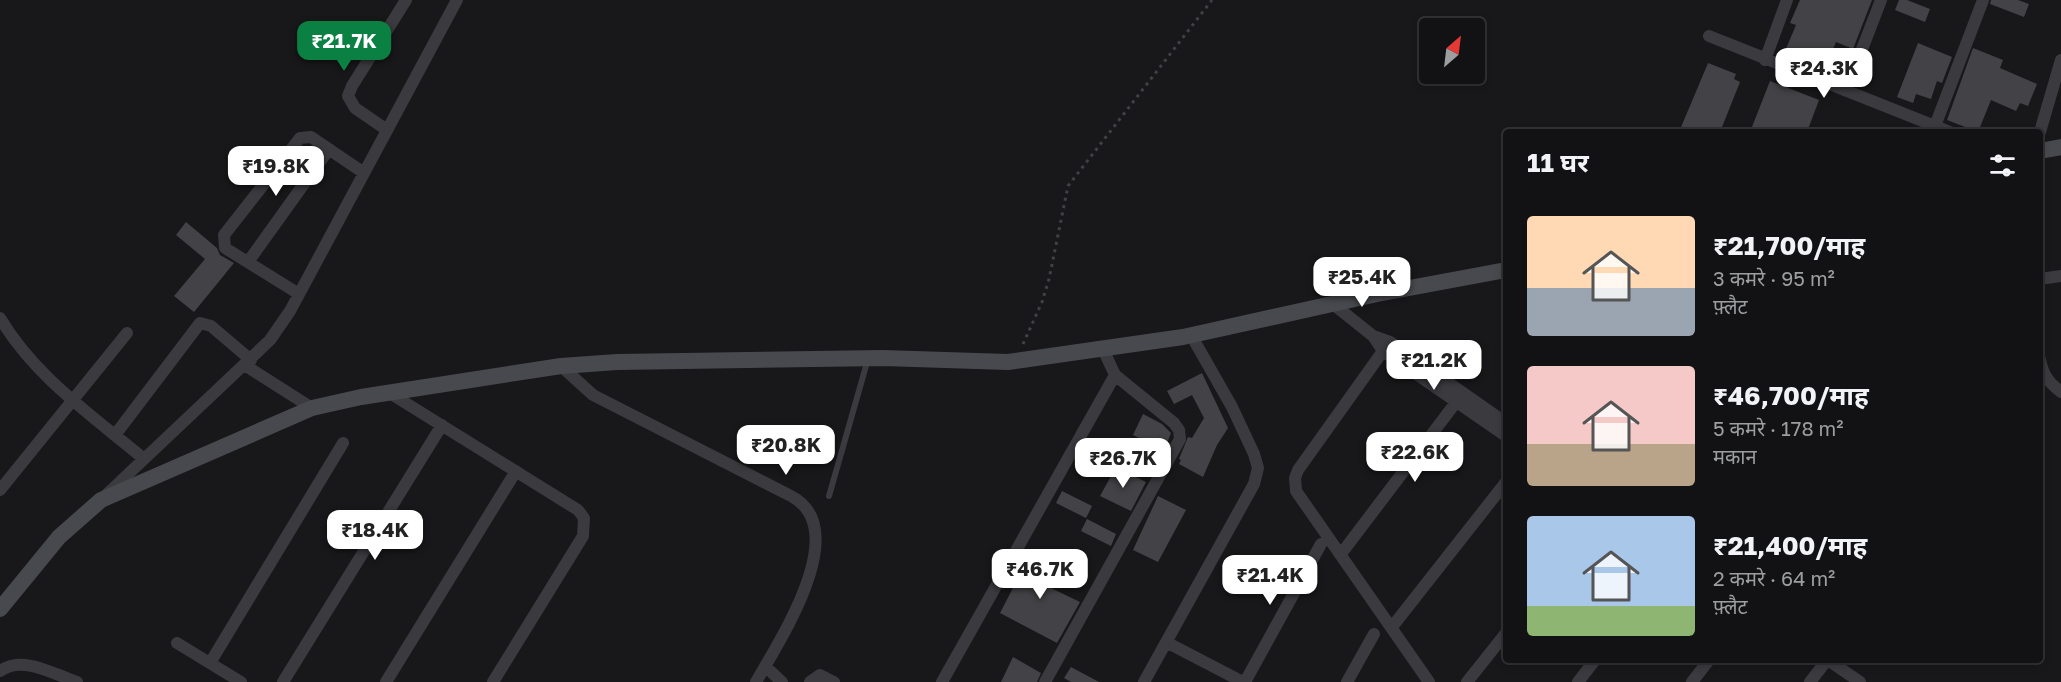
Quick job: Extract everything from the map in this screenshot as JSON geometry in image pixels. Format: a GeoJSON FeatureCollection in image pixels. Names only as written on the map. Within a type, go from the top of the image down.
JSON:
{"type":"FeatureCollection","features":[{"type":"Feature","properties":{"kind":"street"},"geometry":{"type":"LineString","coordinates":[[387,130],[355,108],[348,96],[406,0]]}},
{"type":"Feature","properties":{"kind":"street"},"geometry":{"type":"LineString","coordinates":[[0,609],[59,537],[270,340],[299,294],[457,0]]}},
{"type":"Feature","properties":{"kind":"street"},"geometry":{"type":"LineString","coordinates":[[1765,60],[1786,0]]}},
{"type":"Feature","properties":{"kind":"street"},"geometry":{"type":"LineString","coordinates":[[1846,91],[1881,0]]}},
{"type":"Feature","properties":{"kind":"street"},"geometry":{"type":"LineString","coordinates":[[1935,126],[1983,0]]}},
{"type":"Feature","properties":{"kind":"street"},"geometry":{"type":"LineString","coordinates":[[1709,36],[1942,129]]}},
{"type":"Feature","properties":{"kind":"street"},"geometry":{"type":"LineString","coordinates":[[2041,129],[2061,60]]}},
{"type":"Feature","properties":{"kind":"street"},"geometry":{"type":"LineString","coordinates":[[299,294],[225,248],[222,241],[227,230],[300,138],[311,137],[364,173]]}},
{"type":"Feature","properties":{"kind":"street"},"geometry":{"type":"LineString","coordinates":[[2043,150],[2061,147]]}},
{"type":"Feature","properties":{"kind":"street"},"geometry":{"type":"LineString","coordinates":[[248,262],[329,149]]}},
{"type":"Feature","properties":{"kind":"street"},"geometry":{"type":"LineString","coordinates":[[100,500],[312,408],[388,392],[561,366],[661,361],[868,358],[1015,362],[1191,335],[1503,271]]}},
{"type":"Feature","properties":{"kind":"street"},"geometry":{"type":"LineString","coordinates":[[2043,279],[2061,276]]}},
{"type":"Feature","properties":{"kind":"street"},"geometry":{"type":"LineString","coordinates":[[1333,304],[1373,336],[1383,351],[1503,421]]}},
{"type":"Feature","properties":{"kind":"street"},"geometry":{"type":"LineString","coordinates":[[0,318],[22,351],[43,374],[144,459]]}},
{"type":"Feature","properties":{"kind":"street"},"geometry":{"type":"LineString","coordinates":[[115,435],[200,323],[211,326],[248,363],[312,408]]}},
{"type":"Feature","properties":{"kind":"street"},"geometry":{"type":"LineString","coordinates":[[0,490],[127,333]]}},
{"type":"Feature","properties":{"kind":"street"},"geometry":{"type":"LineString","coordinates":[[1144,682],[1254,484],[1258,468],[1232,407],[1191,335]]}},
{"type":"Feature","properties":{"kind":"street"},"geometry":{"type":"LineString","coordinates":[[1373,336],[1390,342],[1503,433]]}},
{"type":"Feature","properties":{"kind":"street"},"geometry":{"type":"LineString","coordinates":[[1045,682],[1180,439],[1179,430],[1174,423],[1115,375],[1103,349]]}},
{"type":"Feature","properties":{"kind":"street"},"geometry":{"type":"LineString","coordinates":[[1383,351],[1294,478],[1296,491],[1429,682]]}},
{"type":"Feature","properties":{"kind":"street"},"geometry":{"type":"LineString","coordinates":[[561,366],[593,395],[791,495],[807,508],[817,537],[807,579],[791,622],[756,682]]}},
{"type":"Feature","properties":{"kind":"street"},"geometry":{"type":"LineString","coordinates":[[2043,372],[2061,392]]}},
{"type":"Feature","properties":{"kind":"street"},"geometry":{"type":"LineString","coordinates":[[942,682],[1115,375]]}},
{"type":"Feature","properties":{"kind":"street"},"geometry":{"type":"LineString","coordinates":[[388,392],[578,510],[584,518],[583,536],[493,682]]}},
{"type":"Feature","properties":{"kind":"street"},"geometry":{"type":"LineString","coordinates":[[1341,554],[1460,397]]}},
{"type":"Feature","properties":{"kind":"street"},"geometry":{"type":"LineString","coordinates":[[283,682],[442,425]]}},
{"type":"Feature","properties":{"kind":"street"},"geometry":{"type":"LineString","coordinates":[[210,663],[343,443]]}},
{"type":"Feature","properties":{"kind":"street"},"geometry":{"type":"LineString","coordinates":[[386,682],[516,471]]}},
{"type":"Feature","properties":{"kind":"street"},"geometry":{"type":"LineString","coordinates":[[1392,627],[1503,486]]}},
{"type":"Feature","properties":{"kind":"street"},"geometry":{"type":"LineString","coordinates":[[1166,642],[1244,682],[1321,544]]}},
{"type":"Feature","properties":{"kind":"street"},"geometry":{"type":"LineString","coordinates":[[1347,682],[1374,634]]}},
{"type":"Feature","properties":{"kind":"street"},"geometry":{"type":"LineString","coordinates":[[1467,682],[1503,637]]}},
{"type":"Feature","properties":{"kind":"street"},"geometry":{"type":"LineString","coordinates":[[177,642],[241,682]]}},
{"type":"Feature","properties":{"kind":"street"},"geometry":{"type":"LineString","coordinates":[[0,671],[9,665],[21,663],[77,682]]}},
{"type":"Feature","properties":{"kind":"street"},"geometry":{"type":"LineString","coordinates":[[1578,682],[1593,663]]}},
{"type":"Feature","properties":{"kind":"street"},"geometry":{"type":"LineString","coordinates":[[1692,682],[1706,663]]}},
{"type":"Feature","properties":{"kind":"street"},"geometry":{"type":"LineString","coordinates":[[1810,682],[1826,663]]}},
{"type":"Feature","properties":{"kind":"street"},"geometry":{"type":"LineString","coordinates":[[1832,663],[1860,682]]}},
{"type":"Feature","properties":{"kind":"street"},"geometry":{"type":"LineString","coordinates":[[765,666],[782,682]]}},
{"type":"Feature","properties":{"kind":"street"},"geometry":{"type":"LineString","coordinates":[[810,682],[820,675],[834,682]]}},
{"type":"Feature","properties":{"kind":"lane"},"geometry":{"type":"LineString","coordinates":[[829,496],[868,358]]}},
{"type":"Feature","properties":{"kind":"path"},"geometry":{"type":"LineString","coordinates":[[1015,362],[1047,286],[1068,186],[1212,0]]}},
{"type":"Feature","properties":{"kind":"building"},"geometry":{"type":"Polygon","coordinates":[[[1800,0],[1872,0],[1853,49],[1836,42],[1830,56],[1821,52],[1814,69],[1783,56],[1796,25],[1790,23],[1800,0]]]}},
{"type":"Feature","properties":{"kind":"building"},"geometry":{"type":"Polygon","coordinates":[[[1899,0],[1907,0],[1930,9],[1925,22],[1895,10],[1899,0]]]}},
{"type":"Feature","properties":{"kind":"building"},"geometry":{"type":"Polygon","coordinates":[[[1991,0],[2018,0],[2029,4],[2024,17],[1990,4],[1991,0]]]}},
{"type":"Feature","properties":{"kind":"building"},"geometry":{"type":"Polygon","coordinates":[[[1918,43],[1952,57],[1942,83],[1937,81],[1931,99],[1916,94],[1913,103],[1897,97],[1918,43]]]}},
{"type":"Feature","properties":{"kind":"building"},"geometry":{"type":"Polygon","coordinates":[[[1973,48],[2003,60],[2000,68],[2037,84],[2028,106],[2020,103],[2016,111],[1991,100],[1979,129],[1970,129],[1947,120],[1973,48]]]}},
{"type":"Feature","properties":{"kind":"building"},"geometry":{"type":"Polygon","coordinates":[[[1708,63],[1736,74],[1734,79],[1740,82],[1721,129],[1680,129],[1708,63]]]}},
{"type":"Feature","properties":{"kind":"building"},"geometry":{"type":"Polygon","coordinates":[[[1770,81],[1819,100],[1808,129],[1751,129],[1770,81]]]}},
{"type":"Feature","properties":{"kind":"building"},"geometry":{"type":"Polygon","coordinates":[[[186,222],[217,248],[220,255],[234,263],[194,312],[174,296],[205,259],[176,235],[186,222]]]}},
{"type":"Feature","properties":{"kind":"building"},"geometry":{"type":"Polygon","coordinates":[[[1202,373],[1228,428],[1217,445],[1203,477],[1179,464],[1181,460],[1179,459],[1188,437],[1192,438],[1204,418],[1192,395],[1174,404],[1167,391],[1202,373]]]}},
{"type":"Feature","properties":{"kind":"building"},"geometry":{"type":"Polygon","coordinates":[[[1143,414],[1162,424],[1171,433],[1164,451],[1133,435],[1143,414]]]}},
{"type":"Feature","properties":{"kind":"building"},"geometry":{"type":"Polygon","coordinates":[[[1116,467],[1146,482],[1131,511],[1100,496],[1116,467]]]}},
{"type":"Feature","properties":{"kind":"building"},"geometry":{"type":"Polygon","coordinates":[[[1062,491],[1092,506],[1086,518],[1056,503],[1062,491]]]}},
{"type":"Feature","properties":{"kind":"building"},"geometry":{"type":"Polygon","coordinates":[[[1158,496],[1186,510],[1158,562],[1133,550],[1158,496]]]}},
{"type":"Feature","properties":{"kind":"building"},"geometry":{"type":"Polygon","coordinates":[[[1087,519],[1116,534],[1111,546],[1081,531],[1087,519]]]}},
{"type":"Feature","properties":{"kind":"building"},"geometry":{"type":"Polygon","coordinates":[[[1031,553],[1060,567],[1051,588],[1080,602],[1057,643],[1000,613],[1031,553]]]}},
{"type":"Feature","properties":{"kind":"building"},"geometry":{"type":"Polygon","coordinates":[[[1013,657],[1041,673],[1037,682],[1001,682],[1013,657]]]}},
{"type":"Feature","properties":{"kind":"building"},"geometry":{"type":"Polygon","coordinates":[[[1071,667],[1099,682],[1071,682],[1064,678],[1071,667]]]}}]}
